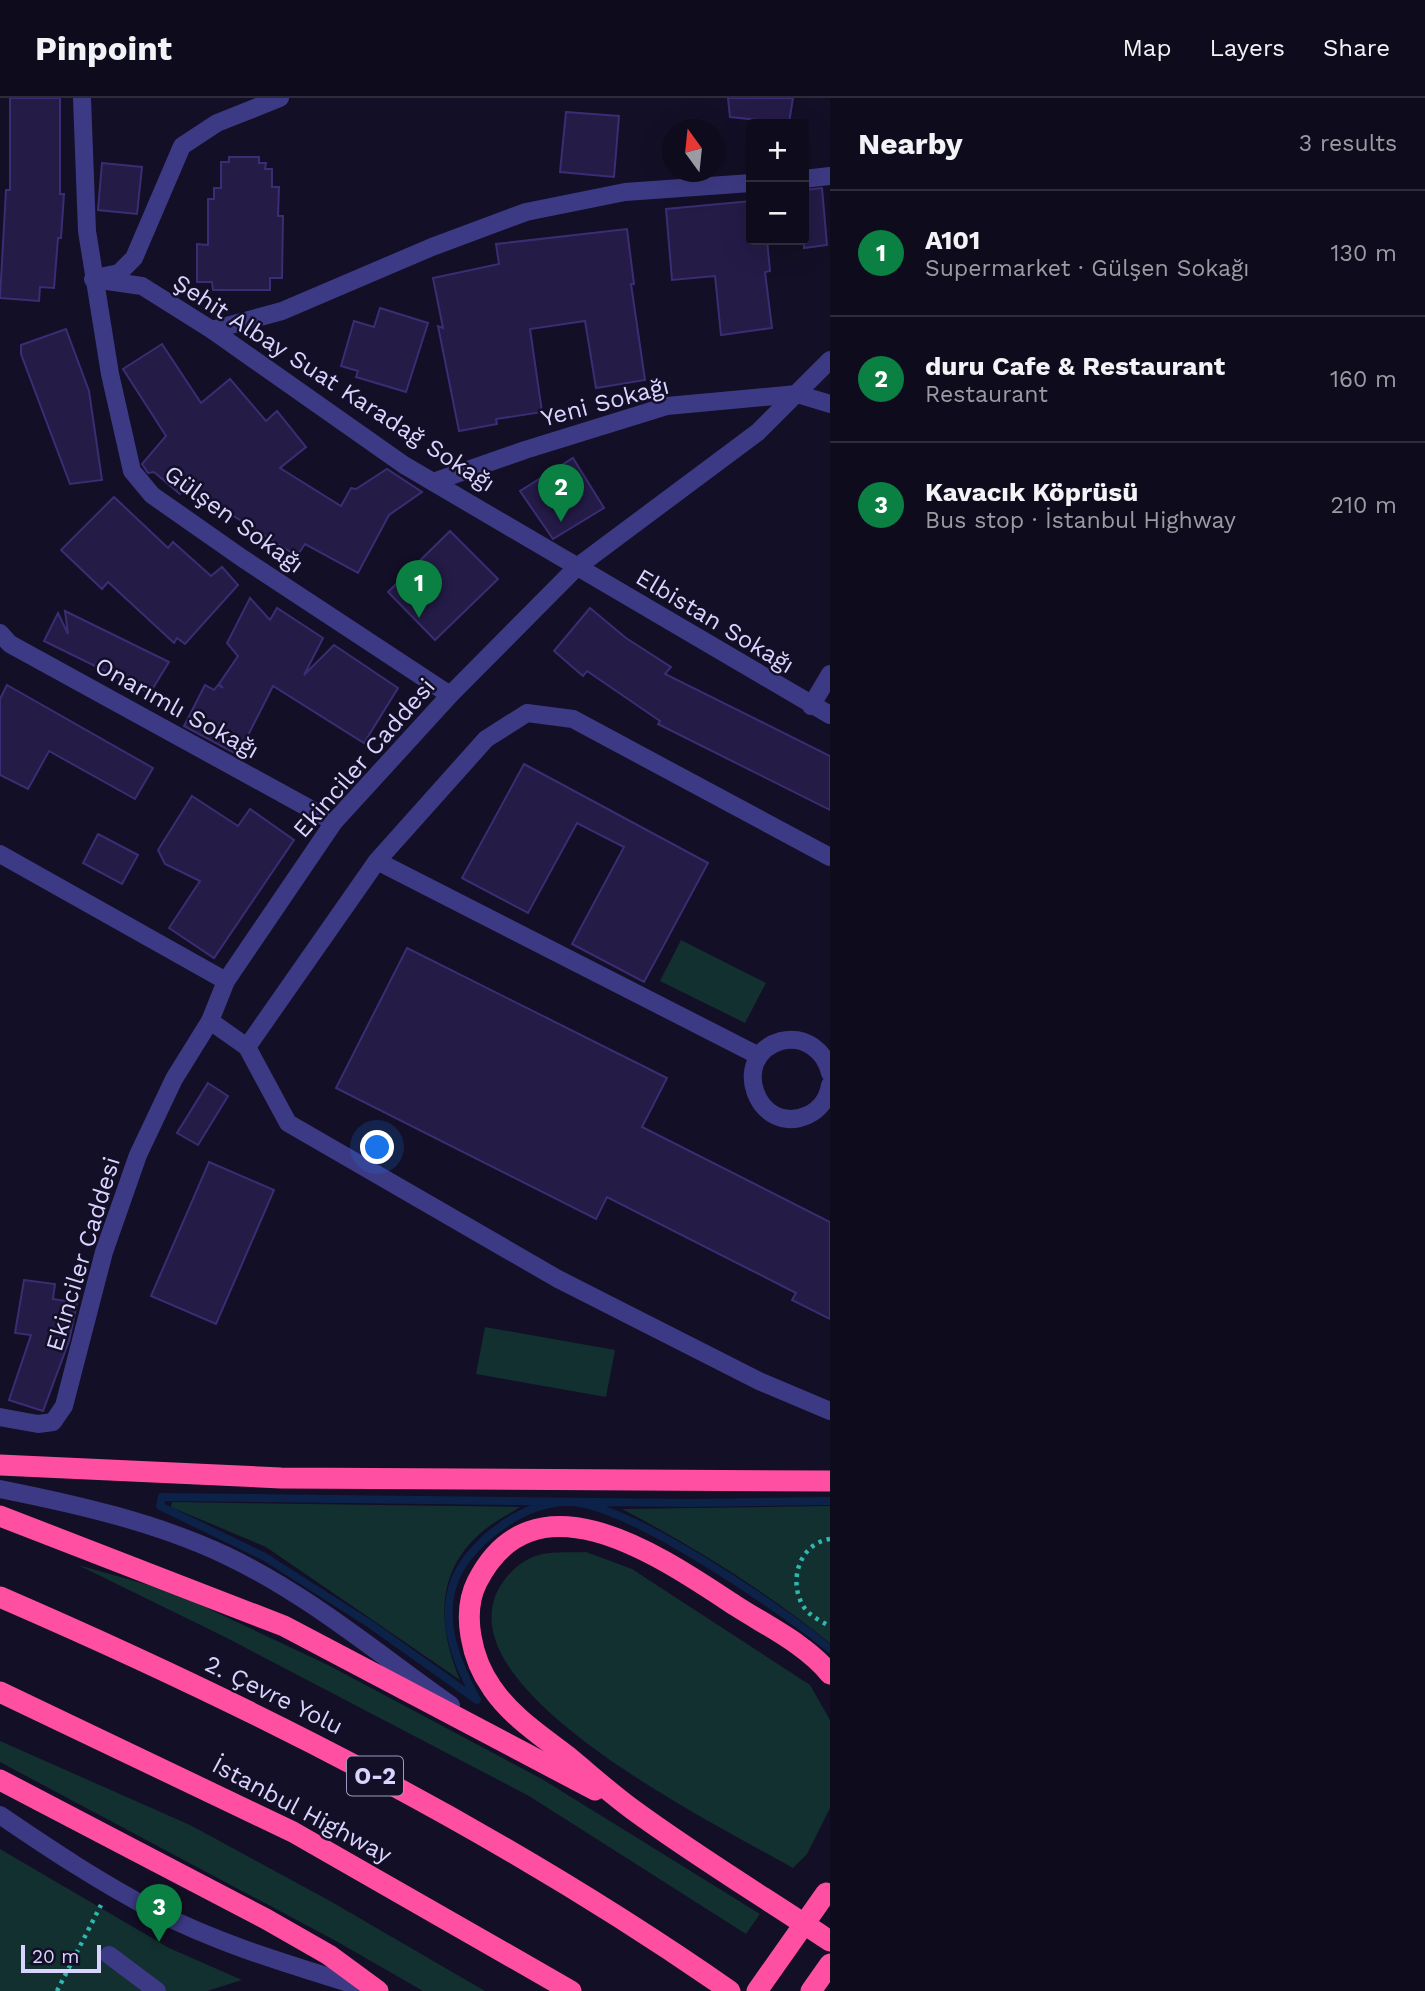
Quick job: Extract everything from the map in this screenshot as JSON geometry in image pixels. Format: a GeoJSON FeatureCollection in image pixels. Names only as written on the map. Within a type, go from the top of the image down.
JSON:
{"type":"FeatureCollection","features":[{"type":"Feature","properties":{"kind":"highway"},"geometry":{"type":"LineString","coordinates":[[0,1465],[281,1478],[830,1481]]}},
{"type":"Feature","properties":{"kind":"highway"},"geometry":{"type":"LineString","coordinates":[[0,1516],[284,1626],[631,1809]]}},
{"type":"Feature","properties":{"kind":"highway"},"geometry":{"type":"LineString","coordinates":[[830,1674],[813,1657],[687,1574],[623,1539],[587,1528],[551,1527],[518,1537],[489,1559],[474,1590],[469,1621],[476,1657],[491,1687],[510,1709],[631,1809],[830,1941]]}},
{"type":"Feature","properties":{"kind":"highway","name":"2. Çevre Yolu"},"geometry":{"type":"LineString","coordinates":[[0,1597],[299,1734],[472,1829],[652,1936],[730,1991]]}},
{"type":"Feature","properties":{"kind":"highway","name":"İstanbul Highway"},"geometry":{"type":"LineString","coordinates":[[0,1692],[293,1832],[571,1991]]}},
{"type":"Feature","properties":{"kind":"highway"},"geometry":{"type":"LineString","coordinates":[[0,1780],[266,1919],[329,1955],[375,1991]]}},
{"type":"Feature","properties":{"kind":"highway"},"geometry":{"type":"LineString","coordinates":[[757,1991],[829,1887]]}},
{"type":"Feature","properties":{"kind":"highway"},"geometry":{"type":"LineString","coordinates":[[811,1991],[830,1964]]}},
{"type":"Feature","properties":{"kind":"street","name":"Gülşen Sokağı"},"geometry":{"type":"LineString","coordinates":[[82,98],[87,231],[93,279],[132,471],[152,495],[242,558],[450,695]]}},
{"type":"Feature","properties":{"kind":"street"},"geometry":{"type":"LineString","coordinates":[[93,279],[118,273],[134,258],[182,146],[217,124],[280,98]]}},
{"type":"Feature","properties":{"kind":"street"},"geometry":{"type":"LineString","coordinates":[[809,178],[830,176]]}},
{"type":"Feature","properties":{"kind":"street"},"geometry":{"type":"LineString","coordinates":[[212,330],[282,311],[432,247],[526,212],[625,192],[746,183]]}},
{"type":"Feature","properties":{"kind":"street","name":"Şehit Albay Suat Karadağ Sokağı"},"geometry":{"type":"LineString","coordinates":[[93,279],[142,286],[212,330],[345,425],[433,482],[577,567]]}},
{"type":"Feature","properties":{"kind":"street","name":"Ekinciler Caddesi"},"geometry":{"type":"LineString","coordinates":[[0,1417],[38,1424],[53,1422],[64,1406],[104,1252],[138,1155],[174,1079],[210,1021],[226,981],[334,822],[450,695],[577,567],[758,432],[830,360]]}},
{"type":"Feature","properties":{"kind":"street"},"geometry":{"type":"LineString","coordinates":[[797,394],[830,404]]}},
{"type":"Feature","properties":{"kind":"street","name":"Yeni Sokağı"},"geometry":{"type":"LineString","coordinates":[[433,482],[525,450],[667,407],[797,394]]}},
{"type":"Feature","properties":{"kind":"street","name":"Elbistan Sokağı"},"geometry":{"type":"LineString","coordinates":[[577,567],[830,715]]}},
{"type":"Feature","properties":{"kind":"street","name":"Onarımlı Sokağı"},"geometry":{"type":"LineString","coordinates":[[0,633],[10,644],[334,822]]}},
{"type":"Feature","properties":{"kind":"street"},"geometry":{"type":"LineString","coordinates":[[811,706],[830,674]]}},
{"type":"Feature","properties":{"kind":"street"},"geometry":{"type":"LineString","coordinates":[[247,1047],[377,861],[486,739],[527,713],[573,719],[830,856]]}},
{"type":"Feature","properties":{"kind":"street"},"geometry":{"type":"LineString","coordinates":[[0,854],[226,981]]}},
{"type":"Feature","properties":{"kind":"street"},"geometry":{"type":"LineString","coordinates":[[377,861],[759,1056]]}},
{"type":"Feature","properties":{"kind":"street"},"geometry":{"type":"LineString","coordinates":[[210,1021],[247,1047],[288,1123],[558,1279],[759,1381],[830,1411]]}},
{"type":"Feature","properties":{"kind":"street"},"geometry":{"type":"LineString","coordinates":[[830,1073],[822,1054],[800,1040],[775,1043],[759,1056],[752,1073],[752,1086],[765,1109],[776,1116],[802,1117],[814,1112],[823,1103],[830,1085]]}},
{"type":"Feature","properties":{"kind":"street"},"geometry":{"type":"LineString","coordinates":[[0,1489],[164,1530],[225,1555],[297,1595],[511,1747]]}},
{"type":"Feature","properties":{"kind":"street"},"geometry":{"type":"LineString","coordinates":[[0,1815],[155,1912],[240,1948],[375,1991]]}},
{"type":"Feature","properties":{"kind":"street"},"geometry":{"type":"LineString","coordinates":[[109,1955],[157,1991]]}},
{"type":"Feature","properties":{"kind":"path"},"geometry":{"type":"LineString","coordinates":[[830,1539],[809,1551],[797,1566],[795,1584],[806,1610],[830,1626]]}},
{"type":"Feature","properties":{"kind":"path"},"geometry":{"type":"LineString","coordinates":[[57,1991],[111,1886]]}},
{"type":"Feature","properties":{"kind":"green space"},"geometry":{"type":"Polygon","coordinates":[[[681,940],[766,983],[745,1023],[660,981],[681,940]]]}},
{"type":"Feature","properties":{"kind":"green space"},"geometry":{"type":"Polygon","coordinates":[[[485,1327],[615,1350],[606,1397],[476,1374],[485,1327]]]}},
{"type":"Feature","properties":{"kind":"green space"},"geometry":{"type":"Polygon","coordinates":[[[172,1502],[520,1507],[487,1528],[467,1547],[448,1582],[445,1601],[447,1640],[460,1680],[266,1547],[171,1507],[172,1502]]]}},
{"type":"Feature","properties":{"kind":"green space"},"geometry":{"type":"Polygon","coordinates":[[[830,1506],[830,1643],[729,1571],[622,1509],[830,1506]]]}},
{"type":"Feature","properties":{"kind":"green space"},"geometry":{"type":"Polygon","coordinates":[[[586,1552],[632,1569],[810,1685],[830,1720],[830,1808],[807,1854],[793,1868],[711,1823],[604,1755],[554,1717],[516,1677],[494,1636],[495,1597],[498,1591],[512,1571],[525,1561],[550,1553],[586,1552]]]}},
{"type":"Feature","properties":{"kind":"green space"},"geometry":{"type":"Polygon","coordinates":[[[78,1565],[173,1592],[328,1665],[542,1779],[760,1914],[746,1934],[529,1796],[227,1638],[78,1565]]]}},
{"type":"Feature","properties":{"kind":"green space"},"geometry":{"type":"Polygon","coordinates":[[[0,1741],[190,1825],[330,1901],[485,1991],[423,1991],[336,1941],[0,1762],[0,1741]]]}},
{"type":"Feature","properties":{"kind":"green space"},"geometry":{"type":"Polygon","coordinates":[[[0,1849],[169,1948],[242,1980],[207,1991],[0,1991],[0,1849]]]}},
{"type":"Feature","properties":{"kind":"building"},"geometry":{"type":"Polygon","coordinates":[[[10,98],[60,98],[60,194],[64,194],[61,238],[58,238],[54,288],[40,287],[39,301],[0,298],[6,190],[10,190],[10,98]]]}},
{"type":"Feature","properties":{"kind":"building"},"geometry":{"type":"Polygon","coordinates":[[[728,98],[793,98],[790,119],[730,117],[728,98]]]}},
{"type":"Feature","properties":{"kind":"building"},"geometry":{"type":"Polygon","coordinates":[[[566,112],[619,116],[614,177],[560,172],[566,112]]]}},
{"type":"Feature","properties":{"kind":"building"},"geometry":{"type":"Polygon","coordinates":[[[229,157],[259,157],[259,163],[266,163],[265,169],[272,169],[272,187],[279,187],[278,216],[283,216],[282,278],[270,278],[270,290],[213,290],[212,282],[197,282],[197,244],[208,245],[208,199],[214,199],[214,188],[221,188],[221,162],[229,162],[229,157]]]}},
{"type":"Feature","properties":{"kind":"building"},"geometry":{"type":"Polygon","coordinates":[[[102,163],[142,167],[137,214],[98,210],[102,163]]]}},
{"type":"Feature","properties":{"kind":"building"},"geometry":{"type":"Polygon","coordinates":[[[822,188],[827,245],[804,248],[804,245],[809,245],[809,189],[822,188]]]}},
{"type":"Feature","properties":{"kind":"building"},"geometry":{"type":"Polygon","coordinates":[[[746,201],[746,245],[767,245],[770,271],[765,272],[772,328],[721,335],[715,276],[672,280],[666,209],[746,201]]]}},
{"type":"Feature","properties":{"kind":"building"},"geometry":{"type":"Polygon","coordinates":[[[627,229],[634,284],[631,284],[645,380],[596,388],[585,321],[530,329],[542,412],[496,419],[497,424],[459,431],[438,326],[443,328],[433,278],[499,264],[496,244],[627,229]]]}},
{"type":"Feature","properties":{"kind":"building"},"geometry":{"type":"Polygon","coordinates":[[[380,308],[428,323],[406,392],[356,377],[358,371],[341,366],[354,321],[374,327],[380,308]]]}},
{"type":"Feature","properties":{"kind":"building"},"geometry":{"type":"Polygon","coordinates":[[[66,329],[89,391],[102,480],[70,484],[21,354],[21,345],[66,329]]]}},
{"type":"Feature","properties":{"kind":"building"},"geometry":{"type":"Polygon","coordinates":[[[162,344],[201,403],[230,379],[266,421],[277,411],[306,447],[280,468],[341,506],[351,488],[356,489],[387,469],[422,492],[389,515],[358,573],[305,544],[297,556],[186,486],[180,494],[154,472],[148,473],[142,464],[166,436],[123,369],[162,344]]]}},
{"type":"Feature","properties":{"kind":"building"},"geometry":{"type":"Polygon","coordinates":[[[573,458],[604,508],[553,539],[520,491],[573,458]]]}},
{"type":"Feature","properties":{"kind":"building"},"geometry":{"type":"Polygon","coordinates":[[[114,497],[168,548],[173,542],[211,576],[222,567],[238,585],[185,644],[177,638],[174,643],[108,582],[102,589],[61,550],[114,497]]]}},
{"type":"Feature","properties":{"kind":"building"},"geometry":{"type":"Polygon","coordinates":[[[450,531],[498,579],[435,640],[388,592],[450,531]]]}},
{"type":"Feature","properties":{"kind":"building"},"geometry":{"type":"Polygon","coordinates":[[[250,598],[270,620],[277,608],[323,638],[304,675],[334,645],[398,688],[364,743],[273,686],[238,755],[184,726],[205,685],[214,690],[218,685],[223,688],[219,684],[238,656],[227,643],[250,598]]]}},
{"type":"Feature","properties":{"kind":"building"},"geometry":{"type":"Polygon","coordinates":[[[590,608],[626,638],[671,667],[665,674],[830,756],[830,810],[658,724],[660,721],[587,671],[583,676],[554,651],[590,608]]]}},
{"type":"Feature","properties":{"kind":"building"},"geometry":{"type":"Polygon","coordinates":[[[65,611],[169,662],[150,693],[44,641],[58,613],[68,634],[65,611]]]}},
{"type":"Feature","properties":{"kind":"building"},"geometry":{"type":"Polygon","coordinates":[[[7,685],[153,768],[135,799],[49,751],[28,789],[0,775],[0,699],[7,685]]]}},
{"type":"Feature","properties":{"kind":"building"},"geometry":{"type":"Polygon","coordinates":[[[524,764],[708,863],[644,982],[572,944],[624,847],[577,823],[528,913],[462,878],[524,764]]]}},
{"type":"Feature","properties":{"kind":"building"},"geometry":{"type":"Polygon","coordinates":[[[192,796],[238,826],[250,809],[294,840],[214,958],[169,928],[200,881],[165,864],[158,850],[192,796]]]}},
{"type":"Feature","properties":{"kind":"building"},"geometry":{"type":"Polygon","coordinates":[[[98,834],[138,855],[122,884],[83,863],[98,834]]]}},
{"type":"Feature","properties":{"kind":"building"},"geometry":{"type":"Polygon","coordinates":[[[407,948],[667,1078],[642,1127],[830,1222],[830,1319],[792,1300],[796,1293],[607,1197],[596,1219],[336,1088],[407,948]]]}},
{"type":"Feature","properties":{"kind":"building"},"geometry":{"type":"Polygon","coordinates":[[[208,1083],[228,1096],[198,1145],[177,1133],[208,1083]]]}},
{"type":"Feature","properties":{"kind":"building"},"geometry":{"type":"Polygon","coordinates":[[[209,1162],[274,1190],[216,1324],[151,1296],[209,1162]]]}},
{"type":"Feature","properties":{"kind":"building"},"geometry":{"type":"Polygon","coordinates":[[[24,1280],[55,1284],[53,1299],[77,1303],[69,1341],[43,1411],[9,1400],[31,1335],[15,1333],[24,1280]]]}},
{"type":"Feature","properties":{"kind":"waterway"},"geometry":{"type":"LineString","coordinates":[[830,1501],[688,1503],[162,1497],[160,1506],[265,1557],[370,1624],[477,1700],[460,1665],[450,1628],[451,1592],[458,1574],[469,1556],[500,1527],[526,1512],[554,1503],[568,1502],[594,1507],[627,1519],[664,1538],[742,1585],[830,1649]]}},
{"type":"Feature","properties":{"kind":"place","name":"duru Cafe & Restaurant"},"geometry":{"type":"Point","coordinates":[561,522]}},
{"type":"Feature","properties":{"kind":"place","name":"A101"},"geometry":{"type":"Point","coordinates":[419,618]}},
{"type":"Feature","properties":{"kind":"place","name":"Kavacık Köprüsü"},"geometry":{"type":"Point","coordinates":[159,1942]}}]}
